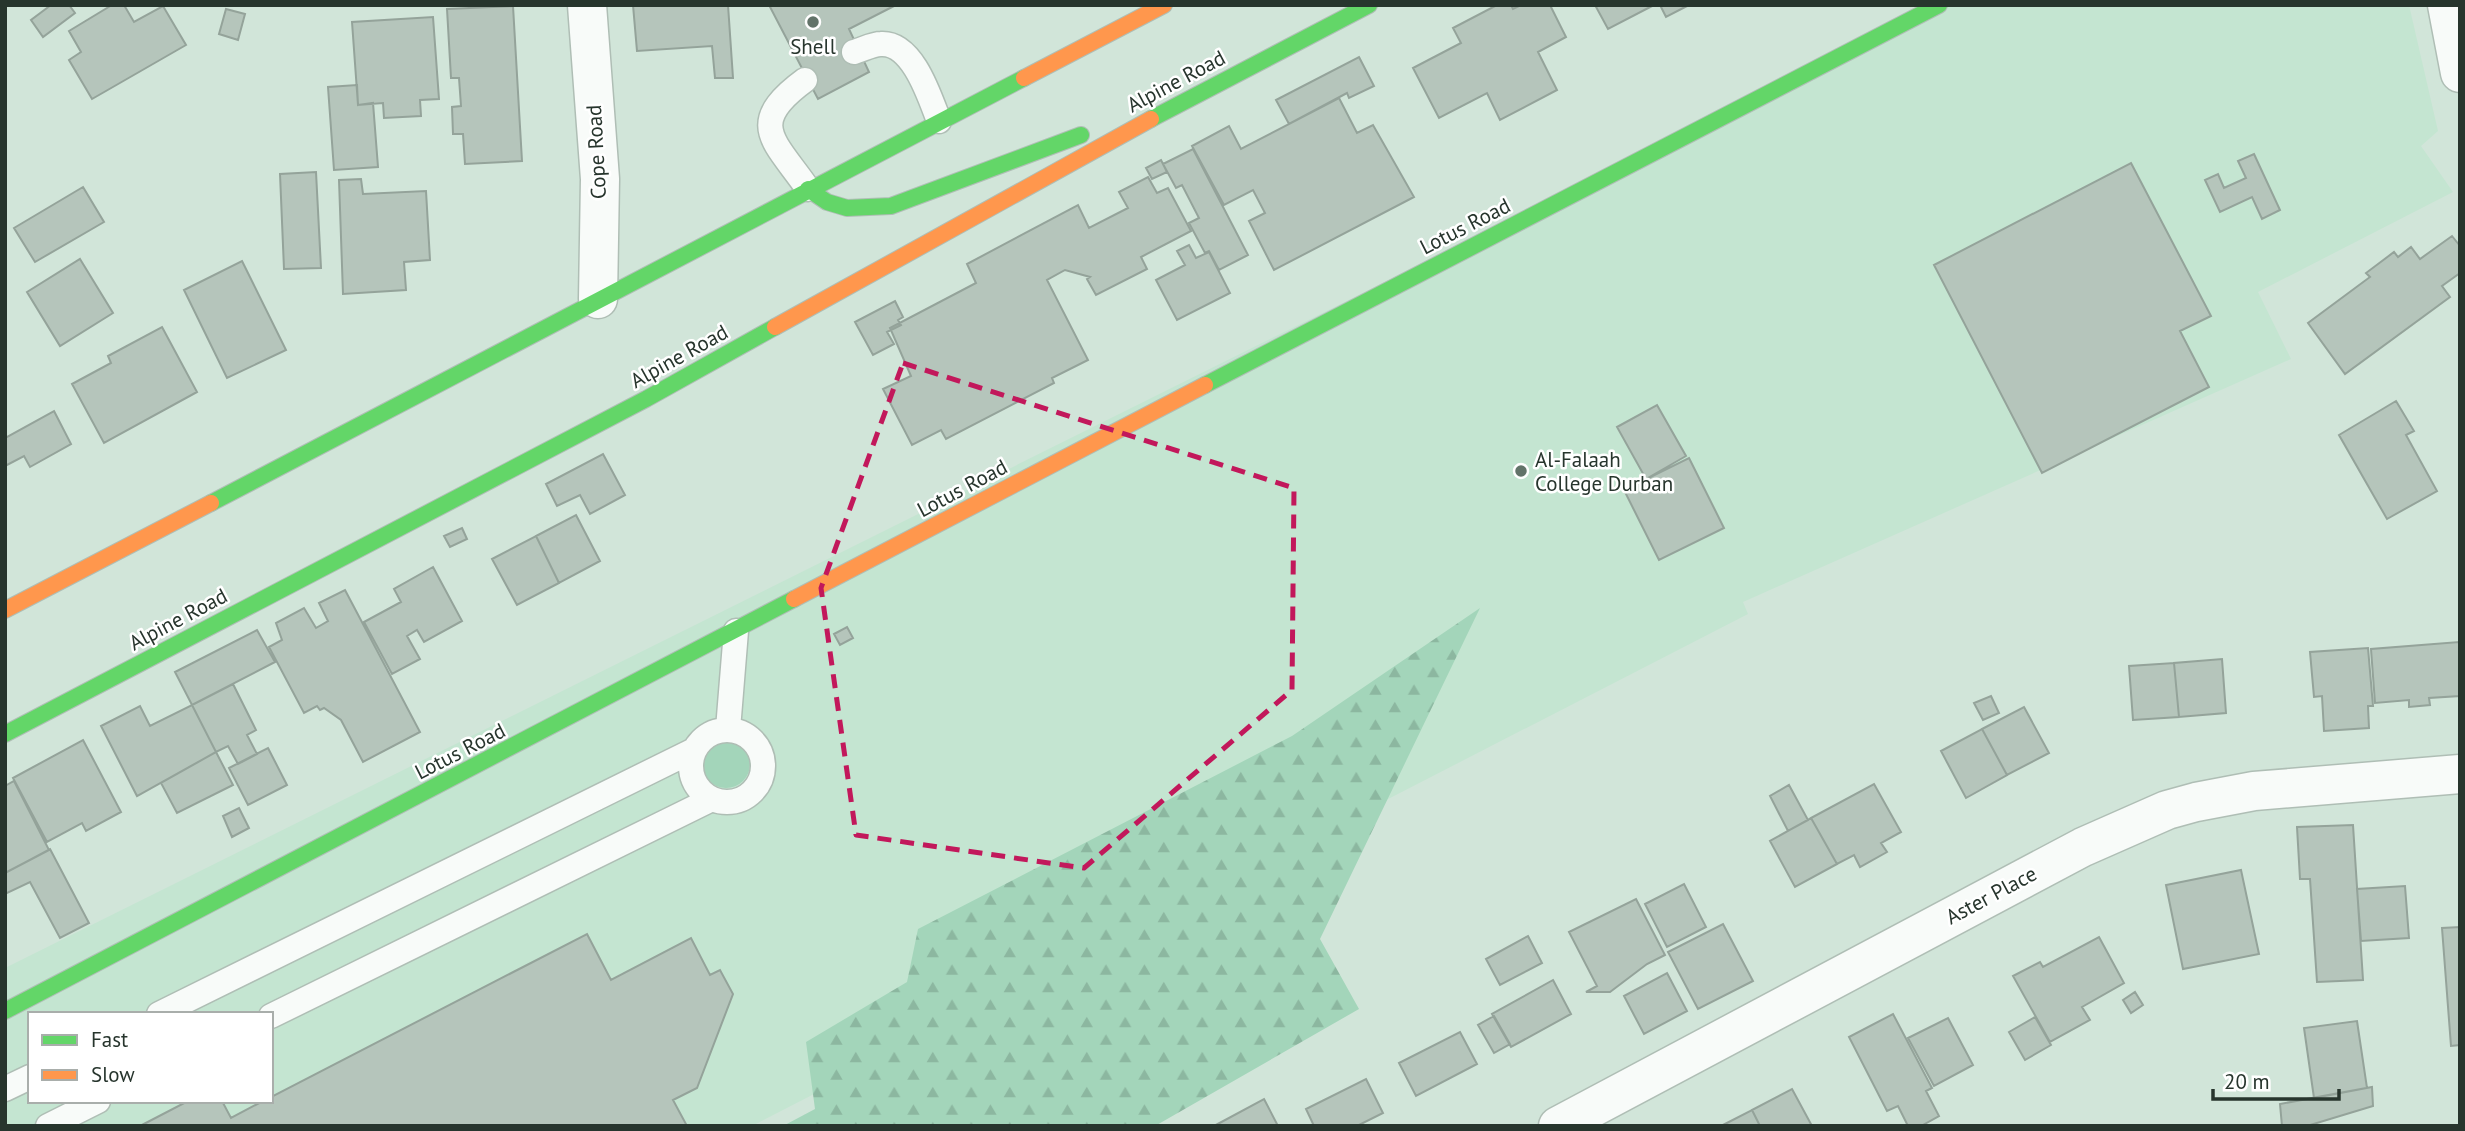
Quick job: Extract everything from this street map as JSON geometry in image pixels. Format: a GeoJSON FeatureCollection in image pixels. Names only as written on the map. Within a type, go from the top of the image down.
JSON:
{"type":"FeatureCollection","features":[{"type":"Feature","properties":{"kind":"main road"},"geometry":{"type":"LineString","coordinates":[[5,610],[1164,5]]}},
{"type":"Feature","properties":{"kind":"main road","name":"Alpine Road"},"geometry":{"type":"LineString","coordinates":[[5,734],[646,398],[1213,84],[1369,5]]}},
{"type":"Feature","properties":{"kind":"main road","name":"Lotus Road"},"geometry":{"type":"LineString","coordinates":[[5,1011],[1939,5]]}},
{"type":"Feature","properties":{"kind":"main road"},"geometry":{"type":"LineString","coordinates":[[808,189],[825,203],[844,209],[869,210],[891,206],[1213,84]]}},
{"type":"Feature","properties":{"kind":"street","name":"Cope Road"},"geometry":{"type":"LineString","coordinates":[[587,5],[600,179],[598,299]]}},
{"type":"Feature","properties":{"kind":"street"},"geometry":{"type":"LineString","coordinates":[[2447,5],[2460,73]]}},
{"type":"Feature","properties":{"kind":"street","name":"Aster Place"},"geometry":{"type":"LineString","coordinates":[[1558,1126],[2083,847],[2167,810],[2254,791],[2460,774]]}},
{"type":"Feature","properties":{"kind":"lane"},"geometry":{"type":"LineString","coordinates":[[854,52],[881,44],[891,46],[905,55],[920,73],[939,121]]}},
{"type":"Feature","properties":{"kind":"lane"},"geometry":{"type":"LineString","coordinates":[[805,80],[775,104],[771,115],[771,129],[776,144],[808,189]]}},
{"type":"Feature","properties":{"kind":"lane"},"geometry":{"type":"LineString","coordinates":[[729,729],[736,631]]}},
{"type":"Feature","properties":{"kind":"lane"},"geometry":{"type":"LineString","coordinates":[[729,729],[742,733],[754,741],[761,754],[763,768],[760,782],[752,793],[739,801],[725,803],[712,799],[700,791],[692,778],[690,764],[694,750],[702,739],[714,731],[729,729]]}},
{"type":"Feature","properties":{"kind":"lane"},"geometry":{"type":"LineString","coordinates":[[163,1012],[694,750]]}},
{"type":"Feature","properties":{"kind":"lane"},"geometry":{"type":"LineString","coordinates":[[273,1015],[712,799]]}},
{"type":"Feature","properties":{"kind":"lane"},"geometry":{"type":"LineString","coordinates":[[5,1089],[28,1078]]}},
{"type":"Feature","properties":{"kind":"lane"},"geometry":{"type":"LineString","coordinates":[[48,1126],[94,1103]]}},
{"type":"Feature","properties":{"kind":"highlighted area"},"geometry":{"type":"Polygon","coordinates":[[[903,363],[1294,488],[1292,690],[1084,868],[856,835],[821,588],[903,363]]]}},
{"type":"Feature","properties":{"kind":"shaded area","name":"Al-Falaah College Durban"},"geometry":{"type":"Polygon","coordinates":[[[1942,5],[2409,5],[2438,131],[2421,146],[2453,192],[2258,292],[2291,359],[1743,602],[1748,614],[752,1126],[5,1126],[5,968],[1942,5]]]}},
{"type":"Feature","properties":{"kind":"green space"},"geometry":{"type":"Polygon","coordinates":[[[1480,608],[1320,939],[1359,1009],[1155,1126],[783,1126],[815,1109],[806,1042],[907,982],[918,929],[1292,736],[1480,608]]]}},
{"type":"Feature","properties":{"kind":"green space"},"geometry":{"type":"Polygon","coordinates":[[[726,740],[743,747],[750,764],[743,781],[726,788],[709,781],[702,764],[709,747],[726,740]]]}},
{"type":"Feature","properties":{"kind":"building"},"geometry":{"type":"Polygon","coordinates":[[[51,5],[69,5],[75,13],[43,37],[31,20],[51,5]]]}},
{"type":"Feature","properties":{"kind":"building"},"geometry":{"type":"Polygon","coordinates":[[[112,5],[124,5],[134,22],[163,6],[186,45],[92,99],[69,60],[81,52],[69,31],[112,5]]]}},
{"type":"Feature","properties":{"kind":"building"},"geometry":{"type":"Polygon","coordinates":[[[633,5],[728,5],[733,78],[715,78],[712,46],[637,51],[633,5]]]}},
{"type":"Feature","properties":{"kind":"building"},"geometry":{"type":"Polygon","coordinates":[[[769,5],[896,5],[849,29],[869,72],[818,99],[769,5]]]}},
{"type":"Feature","properties":{"kind":"building"},"geometry":{"type":"Polygon","coordinates":[[[1497,5],[1511,5],[1513,9],[1521,5],[1550,5],[1566,37],[1538,52],[1557,90],[1500,120],[1487,93],[1439,118],[1413,68],[1461,43],[1453,28],[1497,5]]]}},
{"type":"Feature","properties":{"kind":"building"},"geometry":{"type":"Polygon","coordinates":[[[1595,5],[1654,5],[1608,29],[1595,5]]]}},
{"type":"Feature","properties":{"kind":"building"},"geometry":{"type":"Polygon","coordinates":[[[1660,5],[1689,5],[1666,17],[1660,5]]]}},
{"type":"Feature","properties":{"kind":"building"},"geometry":{"type":"Polygon","coordinates":[[[513,6],[522,161],[465,164],[463,134],[453,134],[452,107],[461,106],[459,78],[451,78],[447,9],[513,6]]]}},
{"type":"Feature","properties":{"kind":"building"},"geometry":{"type":"Polygon","coordinates":[[[226,9],[245,14],[238,40],[219,34],[226,9]]]}},
{"type":"Feature","properties":{"kind":"building"},"geometry":{"type":"Polygon","coordinates":[[[433,17],[439,99],[420,100],[421,116],[384,118],[383,103],[358,105],[352,22],[433,17]]]}},
{"type":"Feature","properties":{"kind":"building"},"geometry":{"type":"Polygon","coordinates":[[[1359,57],[1374,86],[1349,98],[1347,93],[1289,124],[1276,100],[1359,57]]]}},
{"type":"Feature","properties":{"kind":"building"},"geometry":{"type":"Polygon","coordinates":[[[357,85],[358,105],[373,103],[378,167],[334,170],[328,87],[357,85]]]}},
{"type":"Feature","properties":{"kind":"building"},"geometry":{"type":"Polygon","coordinates":[[[1339,98],[1357,133],[1373,125],[1414,197],[1274,270],[1249,221],[1265,213],[1253,190],[1224,205],[1192,146],[1229,126],[1241,149],[1339,98]]]}},
{"type":"Feature","properties":{"kind":"building"},"geometry":{"type":"Polygon","coordinates":[[[1193,149],[1248,255],[1219,270],[1209,251],[1205,253],[1189,223],[1199,218],[1182,185],[1176,188],[1163,164],[1193,149]]]}},
{"type":"Feature","properties":{"kind":"building"},"geometry":{"type":"Polygon","coordinates":[[[2254,154],[2280,210],[2262,219],[2252,197],[2220,212],[2205,180],[2218,174],[2224,188],[2246,178],[2238,161],[2254,154]]]}},
{"type":"Feature","properties":{"kind":"building"},"geometry":{"type":"Polygon","coordinates":[[[1161,160],[1167,172],[1152,179],[1146,168],[1161,160]]]}},
{"type":"Feature","properties":{"kind":"building"},"geometry":{"type":"Polygon","coordinates":[[[2131,163],[2211,316],[2180,331],[2209,387],[2042,473],[1934,265],[2131,163]]]}},
{"type":"Feature","properties":{"kind":"building"},"geometry":{"type":"Polygon","coordinates":[[[316,172],[321,268],[284,269],[280,174],[316,172]]]}},
{"type":"Feature","properties":{"kind":"building"},"geometry":{"type":"Polygon","coordinates":[[[1148,177],[1157,193],[1168,188],[1191,231],[1141,257],[1147,269],[1096,295],[1087,279],[1090,277],[1065,270],[1047,280],[1088,360],[1052,378],[1054,383],[946,439],[941,430],[912,445],[883,389],[911,376],[890,328],[976,283],[967,264],[1078,205],[1089,228],[1128,208],[1119,192],[1148,177]]]}},
{"type":"Feature","properties":{"kind":"building"},"geometry":{"type":"Polygon","coordinates":[[[361,179],[363,194],[426,191],[430,260],[404,262],[406,290],[343,294],[339,180],[361,179]]]}},
{"type":"Feature","properties":{"kind":"building"},"geometry":{"type":"Polygon","coordinates":[[[83,187],[104,222],[35,262],[14,228],[83,187]]]}},
{"type":"Feature","properties":{"kind":"building"},"geometry":{"type":"Polygon","coordinates":[[[2452,236],[2460,246],[2460,273],[2442,286],[2450,297],[2345,374],[2308,323],[2370,277],[2366,273],[2394,252],[2398,257],[2411,247],[2420,259],[2452,236]]]}},
{"type":"Feature","properties":{"kind":"building"},"geometry":{"type":"Polygon","coordinates":[[[1189,245],[1196,258],[1209,252],[1230,293],[1177,320],[1156,280],[1185,265],[1177,251],[1189,245]]]}},
{"type":"Feature","properties":{"kind":"building"},"geometry":{"type":"Polygon","coordinates":[[[80,259],[113,313],[60,346],[27,292],[80,259]]]}},
{"type":"Feature","properties":{"kind":"building"},"geometry":{"type":"Polygon","coordinates":[[[242,261],[286,350],[227,378],[184,290],[242,261]]]}},
{"type":"Feature","properties":{"kind":"building"},"geometry":{"type":"Polygon","coordinates":[[[895,301],[903,317],[898,320],[901,325],[887,332],[894,344],[873,355],[855,322],[895,301]]]}},
{"type":"Feature","properties":{"kind":"building"},"geometry":{"type":"Polygon","coordinates":[[[162,327],[197,392],[104,443],[72,384],[111,363],[108,356],[162,327]]]}},
{"type":"Feature","properties":{"kind":"building"},"geometry":{"type":"Polygon","coordinates":[[[2396,401],[2414,431],[2406,435],[2437,491],[2387,519],[2339,435],[2396,401]]]}},
{"type":"Feature","properties":{"kind":"building"},"geometry":{"type":"Polygon","coordinates":[[[1657,405],[1686,456],[1646,479],[1617,427],[1657,405]]]}},
{"type":"Feature","properties":{"kind":"building"},"geometry":{"type":"Polygon","coordinates":[[[54,411],[71,444],[30,467],[24,456],[5,466],[5,438],[54,411]]]}},
{"type":"Feature","properties":{"kind":"building"},"geometry":{"type":"Polygon","coordinates":[[[603,454],[625,495],[590,514],[580,495],[557,506],[546,484],[603,454]]]}},
{"type":"Feature","properties":{"kind":"building"},"geometry":{"type":"Polygon","coordinates":[[[1689,458],[1724,528],[1659,560],[1624,490],[1689,458]]]}},
{"type":"Feature","properties":{"kind":"building"},"geometry":{"type":"Polygon","coordinates":[[[576,515],[600,561],[559,583],[536,536],[576,515]]]}},
{"type":"Feature","properties":{"kind":"building"},"geometry":{"type":"Polygon","coordinates":[[[462,528],[467,539],[450,547],[444,536],[462,528]]]}},
{"type":"Feature","properties":{"kind":"building"},"geometry":{"type":"Polygon","coordinates":[[[536,536],[559,583],[517,605],[492,559],[536,536]]]}},
{"type":"Feature","properties":{"kind":"building"},"geometry":{"type":"Polygon","coordinates":[[[433,567],[462,621],[424,642],[417,630],[407,636],[420,659],[392,674],[364,622],[401,602],[394,589],[433,567]]]}},
{"type":"Feature","properties":{"kind":"building"},"geometry":{"type":"Polygon","coordinates":[[[345,590],[420,732],[363,762],[341,720],[317,706],[304,713],[269,647],[282,640],[276,623],[304,608],[316,628],[328,621],[319,603],[345,590]]]}},
{"type":"Feature","properties":{"kind":"building"},"geometry":{"type":"Polygon","coordinates":[[[847,627],[853,638],[840,645],[834,634],[847,627]]]}},
{"type":"Feature","properties":{"kind":"building"},"geometry":{"type":"Polygon","coordinates":[[[257,630],[275,662],[192,705],[175,672],[257,630]]]}},
{"type":"Feature","properties":{"kind":"building"},"geometry":{"type":"Polygon","coordinates":[[[2459,642],[2460,696],[2429,698],[2430,705],[2409,707],[2409,700],[2375,703],[2371,649],[2459,642]]]}},
{"type":"Feature","properties":{"kind":"building"},"geometry":{"type":"Polygon","coordinates":[[[2368,648],[2373,706],[2368,706],[2369,728],[2324,731],[2322,696],[2314,697],[2310,652],[2368,648]]]}},
{"type":"Feature","properties":{"kind":"building"},"geometry":{"type":"Polygon","coordinates":[[[2222,659],[2226,713],[2179,717],[2174,663],[2222,659]]]}},
{"type":"Feature","properties":{"kind":"building"},"geometry":{"type":"Polygon","coordinates":[[[2174,663],[2179,717],[2133,720],[2129,666],[2174,663]]]}},
{"type":"Feature","properties":{"kind":"building"},"geometry":{"type":"Polygon","coordinates":[[[233,684],[256,730],[247,735],[257,754],[238,764],[228,746],[216,752],[192,705],[233,684]]]}},
{"type":"Feature","properties":{"kind":"building"},"geometry":{"type":"Polygon","coordinates":[[[1991,696],[1999,713],[1983,720],[1974,703],[1991,696]]]}},
{"type":"Feature","properties":{"kind":"building"},"geometry":{"type":"Polygon","coordinates":[[[192,705],[216,752],[137,796],[101,726],[140,706],[150,726],[192,705]]]}},
{"type":"Feature","properties":{"kind":"building"},"geometry":{"type":"Polygon","coordinates":[[[2024,707],[2049,753],[2007,775],[1982,729],[2024,707]]]}},
{"type":"Feature","properties":{"kind":"building"},"geometry":{"type":"Polygon","coordinates":[[[1982,729],[2007,775],[1966,798],[1941,751],[1982,729]]]}},
{"type":"Feature","properties":{"kind":"building"},"geometry":{"type":"Polygon","coordinates":[[[83,740],[121,812],[86,831],[82,823],[47,842],[13,778],[83,740]]]}},
{"type":"Feature","properties":{"kind":"building"},"geometry":{"type":"Polygon","coordinates":[[[268,748],[287,785],[248,805],[229,768],[268,748]]]}},
{"type":"Feature","properties":{"kind":"building"},"geometry":{"type":"Polygon","coordinates":[[[216,752],[233,785],[177,813],[161,783],[216,752]]]}},
{"type":"Feature","properties":{"kind":"building"},"geometry":{"type":"Polygon","coordinates":[[[14,781],[49,850],[5,873],[5,786],[14,781]]]}},
{"type":"Feature","properties":{"kind":"building"},"geometry":{"type":"Polygon","coordinates":[[[1874,784],[1901,832],[1881,843],[1887,852],[1860,867],[1854,855],[1837,864],[1811,818],[1874,784]]]}},
{"type":"Feature","properties":{"kind":"building"},"geometry":{"type":"Polygon","coordinates":[[[1789,785],[1808,820],[1788,831],[1770,796],[1789,785]]]}},
{"type":"Feature","properties":{"kind":"building"},"geometry":{"type":"Polygon","coordinates":[[[239,808],[249,828],[232,837],[223,816],[239,808]]]}},
{"type":"Feature","properties":{"kind":"building"},"geometry":{"type":"Polygon","coordinates":[[[1811,818],[1837,864],[1795,887],[1770,841],[1811,818]]]}},
{"type":"Feature","properties":{"kind":"building"},"geometry":{"type":"Polygon","coordinates":[[[2353,825],[2363,980],[2317,982],[2310,879],[2300,879],[2297,827],[2353,825]]]}},
{"type":"Feature","properties":{"kind":"building"},"geometry":{"type":"Polygon","coordinates":[[[50,849],[89,923],[60,938],[30,882],[5,894],[5,873],[50,849]]]}},
{"type":"Feature","properties":{"kind":"building"},"geometry":{"type":"Polygon","coordinates":[[[2241,870],[2259,954],[2183,969],[2166,885],[2241,870]]]}},
{"type":"Feature","properties":{"kind":"building"},"geometry":{"type":"Polygon","coordinates":[[[1684,884],[1706,927],[1667,947],[1645,904],[1684,884]]]}},
{"type":"Feature","properties":{"kind":"building"},"geometry":{"type":"Polygon","coordinates":[[[2405,886],[2409,938],[2361,941],[2357,889],[2405,886]]]}},
{"type":"Feature","properties":{"kind":"building"},"geometry":{"type":"Polygon","coordinates":[[[1636,899],[1665,955],[1647,964],[1610,992],[1586,992],[1597,986],[1569,932],[1636,899]]]}},
{"type":"Feature","properties":{"kind":"building"},"geometry":{"type":"Polygon","coordinates":[[[1723,924],[1753,981],[1698,1009],[1668,952],[1723,924]]]}},
{"type":"Feature","properties":{"kind":"building"},"geometry":{"type":"Polygon","coordinates":[[[2460,927],[2460,1045],[2451,1046],[2442,928],[2460,927]]]}},
{"type":"Feature","properties":{"kind":"building"},"geometry":{"type":"Polygon","coordinates":[[[587,934],[611,980],[691,938],[710,975],[720,970],[733,994],[697,1088],[673,1100],[687,1126],[140,1126],[184,1103],[223,1103],[231,1118],[259,1103],[273,1103],[273,1096],[587,934]]]}},
{"type":"Feature","properties":{"kind":"building"},"geometry":{"type":"Polygon","coordinates":[[[1528,936],[1542,963],[1500,985],[1486,959],[1528,936]]]}},
{"type":"Feature","properties":{"kind":"building"},"geometry":{"type":"Polygon","coordinates":[[[2099,937],[2124,983],[2082,1007],[2090,1020],[2050,1042],[2013,976],[2040,962],[2043,967],[2099,937]]]}},
{"type":"Feature","properties":{"kind":"building"},"geometry":{"type":"Polygon","coordinates":[[[1667,973],[1687,1011],[1644,1034],[1624,996],[1667,973]]]}},
{"type":"Feature","properties":{"kind":"building"},"geometry":{"type":"Polygon","coordinates":[[[1553,980],[1571,1014],[1511,1047],[1492,1014],[1553,980]]]}},
{"type":"Feature","properties":{"kind":"building"},"geometry":{"type":"Polygon","coordinates":[[[2135,992],[2143,1005],[2131,1013],[2123,1000],[2135,992]]]}},
{"type":"Feature","properties":{"kind":"building"},"geometry":{"type":"Polygon","coordinates":[[[1893,1014],[1932,1088],[1926,1091],[1939,1116],[1921,1126],[1908,1126],[1898,1106],[1887,1111],[1849,1037],[1893,1014]]]}},
{"type":"Feature","properties":{"kind":"building"},"geometry":{"type":"Polygon","coordinates":[[[1494,1016],[1510,1044],[1494,1053],[1478,1025],[1494,1016]]]}},
{"type":"Feature","properties":{"kind":"building"},"geometry":{"type":"Polygon","coordinates":[[[2035,1017],[2051,1045],[2025,1060],[2009,1032],[2035,1017]]]}},
{"type":"Feature","properties":{"kind":"building"},"geometry":{"type":"Polygon","coordinates":[[[1948,1018],[1973,1065],[1934,1086],[1908,1038],[1948,1018]]]}},
{"type":"Feature","properties":{"kind":"building"},"geometry":{"type":"Polygon","coordinates":[[[2357,1021],[2367,1088],[2314,1098],[2304,1028],[2357,1021]]]}},
{"type":"Feature","properties":{"kind":"building"},"geometry":{"type":"Polygon","coordinates":[[[1460,1032],[1477,1064],[1416,1096],[1399,1063],[1460,1032]]]}},
{"type":"Feature","properties":{"kind":"building"},"geometry":{"type":"Polygon","coordinates":[[[1366,1079],[1383,1113],[1357,1126],[1314,1126],[1306,1109],[1366,1079]]]}},
{"type":"Feature","properties":{"kind":"building"},"geometry":{"type":"Polygon","coordinates":[[[2372,1087],[2373,1106],[2307,1126],[2282,1126],[2280,1104],[2372,1087]]]}},
{"type":"Feature","properties":{"kind":"building"},"geometry":{"type":"Polygon","coordinates":[[[1792,1089],[1812,1126],[1760,1126],[1752,1110],[1792,1089]]]}},
{"type":"Feature","properties":{"kind":"building"},"geometry":{"type":"Polygon","coordinates":[[[1264,1099],[1278,1126],[1214,1126],[1264,1099]]]}},
{"type":"Feature","properties":{"kind":"building"},"geometry":{"type":"Polygon","coordinates":[[[1752,1110],[1760,1126],[1721,1126],[1752,1110]]]}},
{"type":"Feature","properties":{"kind":"traffic: fast"},"geometry":{"type":"LineString","coordinates":[[1151,119],[1369,5]]}},
{"type":"Feature","properties":{"kind":"traffic: fast"},"geometry":{"type":"LineString","coordinates":[[1205,385],[1939,5]]}},
{"type":"Feature","properties":{"kind":"traffic: fast"},"geometry":{"type":"LineString","coordinates":[[211,503],[1024,78]]}},
{"type":"Feature","properties":{"kind":"traffic: fast"},"geometry":{"type":"LineString","coordinates":[[808,189],[827,202],[847,208],[891,206],[1081,135]]}},
{"type":"Feature","properties":{"kind":"traffic: fast"},"geometry":{"type":"LineString","coordinates":[[5,734],[646,399],[775,327]]}},
{"type":"Feature","properties":{"kind":"traffic: fast"},"geometry":{"type":"LineString","coordinates":[[5,1011],[794,599]]}},
{"type":"Feature","properties":{"kind":"traffic: slow"},"geometry":{"type":"LineString","coordinates":[[1024,78],[1164,5]]}},
{"type":"Feature","properties":{"kind":"traffic: slow"},"geometry":{"type":"LineString","coordinates":[[775,327],[1151,119]]}},
{"type":"Feature","properties":{"kind":"traffic: slow"},"geometry":{"type":"LineString","coordinates":[[794,599],[1205,385]]}},
{"type":"Feature","properties":{"kind":"traffic: slow"},"geometry":{"type":"LineString","coordinates":[[5,610],[211,503]]}},
{"type":"Feature","properties":{"kind":"place","name":"Shell"},"geometry":{"type":"Point","coordinates":[813,22]}},
{"type":"Feature","properties":{"kind":"place","name":"Al-Falaah College Durban"},"geometry":{"type":"Point","coordinates":[1521,471]}}]}
